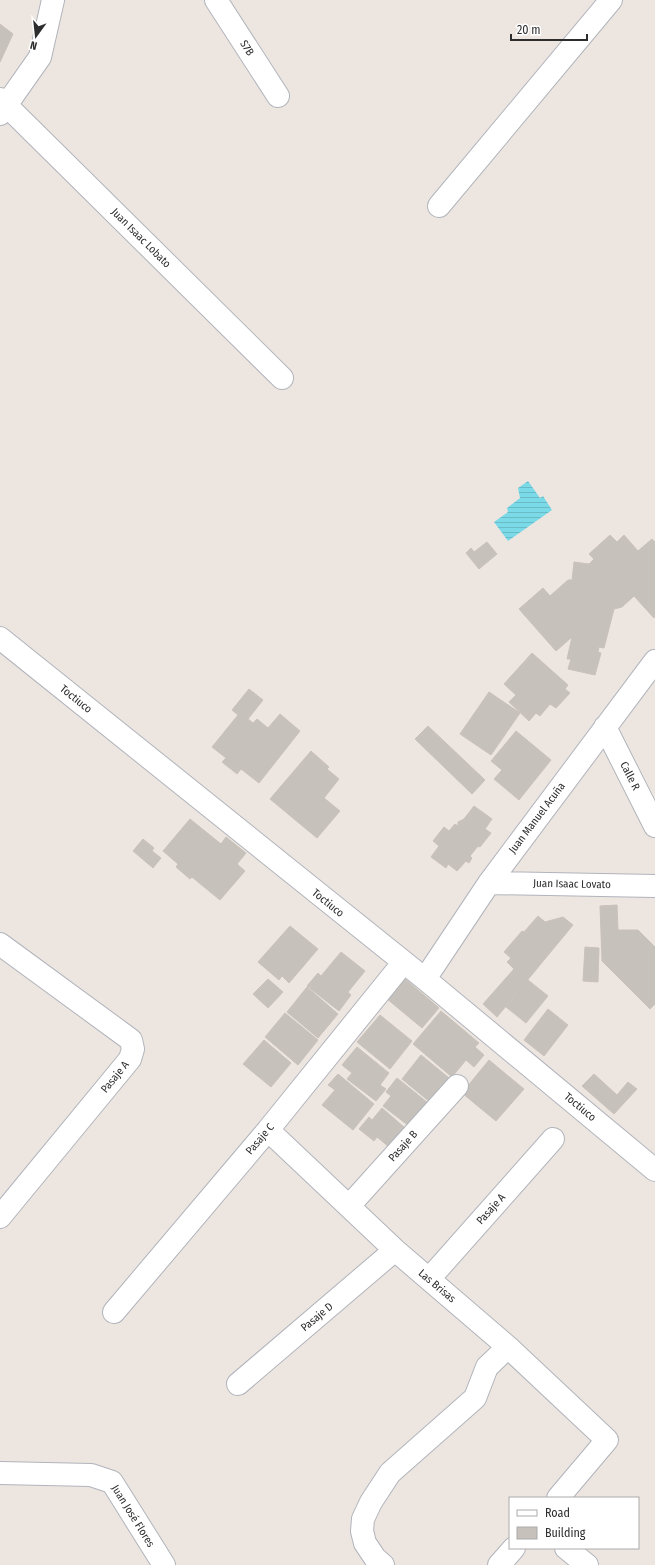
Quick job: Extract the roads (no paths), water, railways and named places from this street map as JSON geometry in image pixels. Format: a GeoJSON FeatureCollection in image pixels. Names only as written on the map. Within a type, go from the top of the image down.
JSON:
{"type":"FeatureCollection","features":[{"type":"Feature","properties":{"kind":"street"},"geometry":{"type":"LineString","coordinates":[[2,106],[40,57],[53,0]]}},
{"type":"Feature","properties":{"kind":"street","name":"S7B"},"geometry":{"type":"LineString","coordinates":[[216,0],[278,96]]}},
{"type":"Feature","properties":{"kind":"street"},"geometry":{"type":"LineString","coordinates":[[439,206],[611,0]]}},
{"type":"Feature","properties":{"kind":"street","name":"Juan Isaac Lobato"},"geometry":{"type":"LineString","coordinates":[[2,106],[282,378]]}},
{"type":"Feature","properties":{"kind":"street","name":"Toctiuco"},"geometry":{"type":"LineString","coordinates":[[0,638],[403,963],[425,979],[655,1170]]}},
{"type":"Feature","properties":{"kind":"street","name":"Juan Manuel Acuña"},"geometry":{"type":"LineString","coordinates":[[425,979],[489,883],[655,661]]}},
{"type":"Feature","properties":{"kind":"street","name":"Calle R"},"geometry":{"type":"LineString","coordinates":[[605,727],[655,826]]}},
{"type":"Feature","properties":{"kind":"street","name":"Juan Isaac Lovato"},"geometry":{"type":"LineString","coordinates":[[489,883],[655,886]]}},
{"type":"Feature","properties":{"kind":"street","name":"Pasaje A"},"geometry":{"type":"LineString","coordinates":[[0,944],[131,1040],[133,1049],[130,1059],[0,1216]]}},
{"type":"Feature","properties":{"kind":"street","name":"Pasaje C"},"geometry":{"type":"LineString","coordinates":[[114,1312],[268,1130],[403,963]]}},
{"type":"Feature","properties":{"kind":"street","name":"Pasaje B"},"geometry":{"type":"LineString","coordinates":[[349,1206],[457,1086]]}},
{"type":"Feature","properties":{"kind":"street","name":"Las Brisas"},"geometry":{"type":"LineString","coordinates":[[268,1130],[395,1250],[508,1347],[607,1440],[559,1497]]}},
{"type":"Feature","properties":{"kind":"street","name":"Pasaje A"},"geometry":{"type":"LineString","coordinates":[[429,1279],[553,1139]]}},
{"type":"Feature","properties":{"kind":"street","name":"Pasaje D"},"geometry":{"type":"LineString","coordinates":[[238,1384],[395,1250]]}},
{"type":"Feature","properties":{"kind":"street"},"geometry":{"type":"LineString","coordinates":[[383,1565],[375,1558],[365,1543],[362,1531],[363,1518],[371,1502],[390,1472],[474,1398],[487,1367],[508,1347]]}},
{"type":"Feature","properties":{"kind":"street","name":"Juan José Flores"},"geometry":{"type":"LineString","coordinates":[[0,1473],[91,1475],[112,1482],[164,1565]]}},
{"type":"Feature","properties":{"kind":"street"},"geometry":{"type":"LineString","coordinates":[[499,1565],[513,1549]]}},
{"type":"Feature","properties":{"kind":"street"},"geometry":{"type":"LineString","coordinates":[[567,1549],[587,1565]]}},
{"type":"Feature","properties":{"kind":"water"},"geometry":{"type":"Polygon","coordinates":[[[528,481],[540,498],[543,496],[552,510],[508,541],[494,522],[508,512],[507,508],[520,498],[518,488],[528,481]]]}}]}
